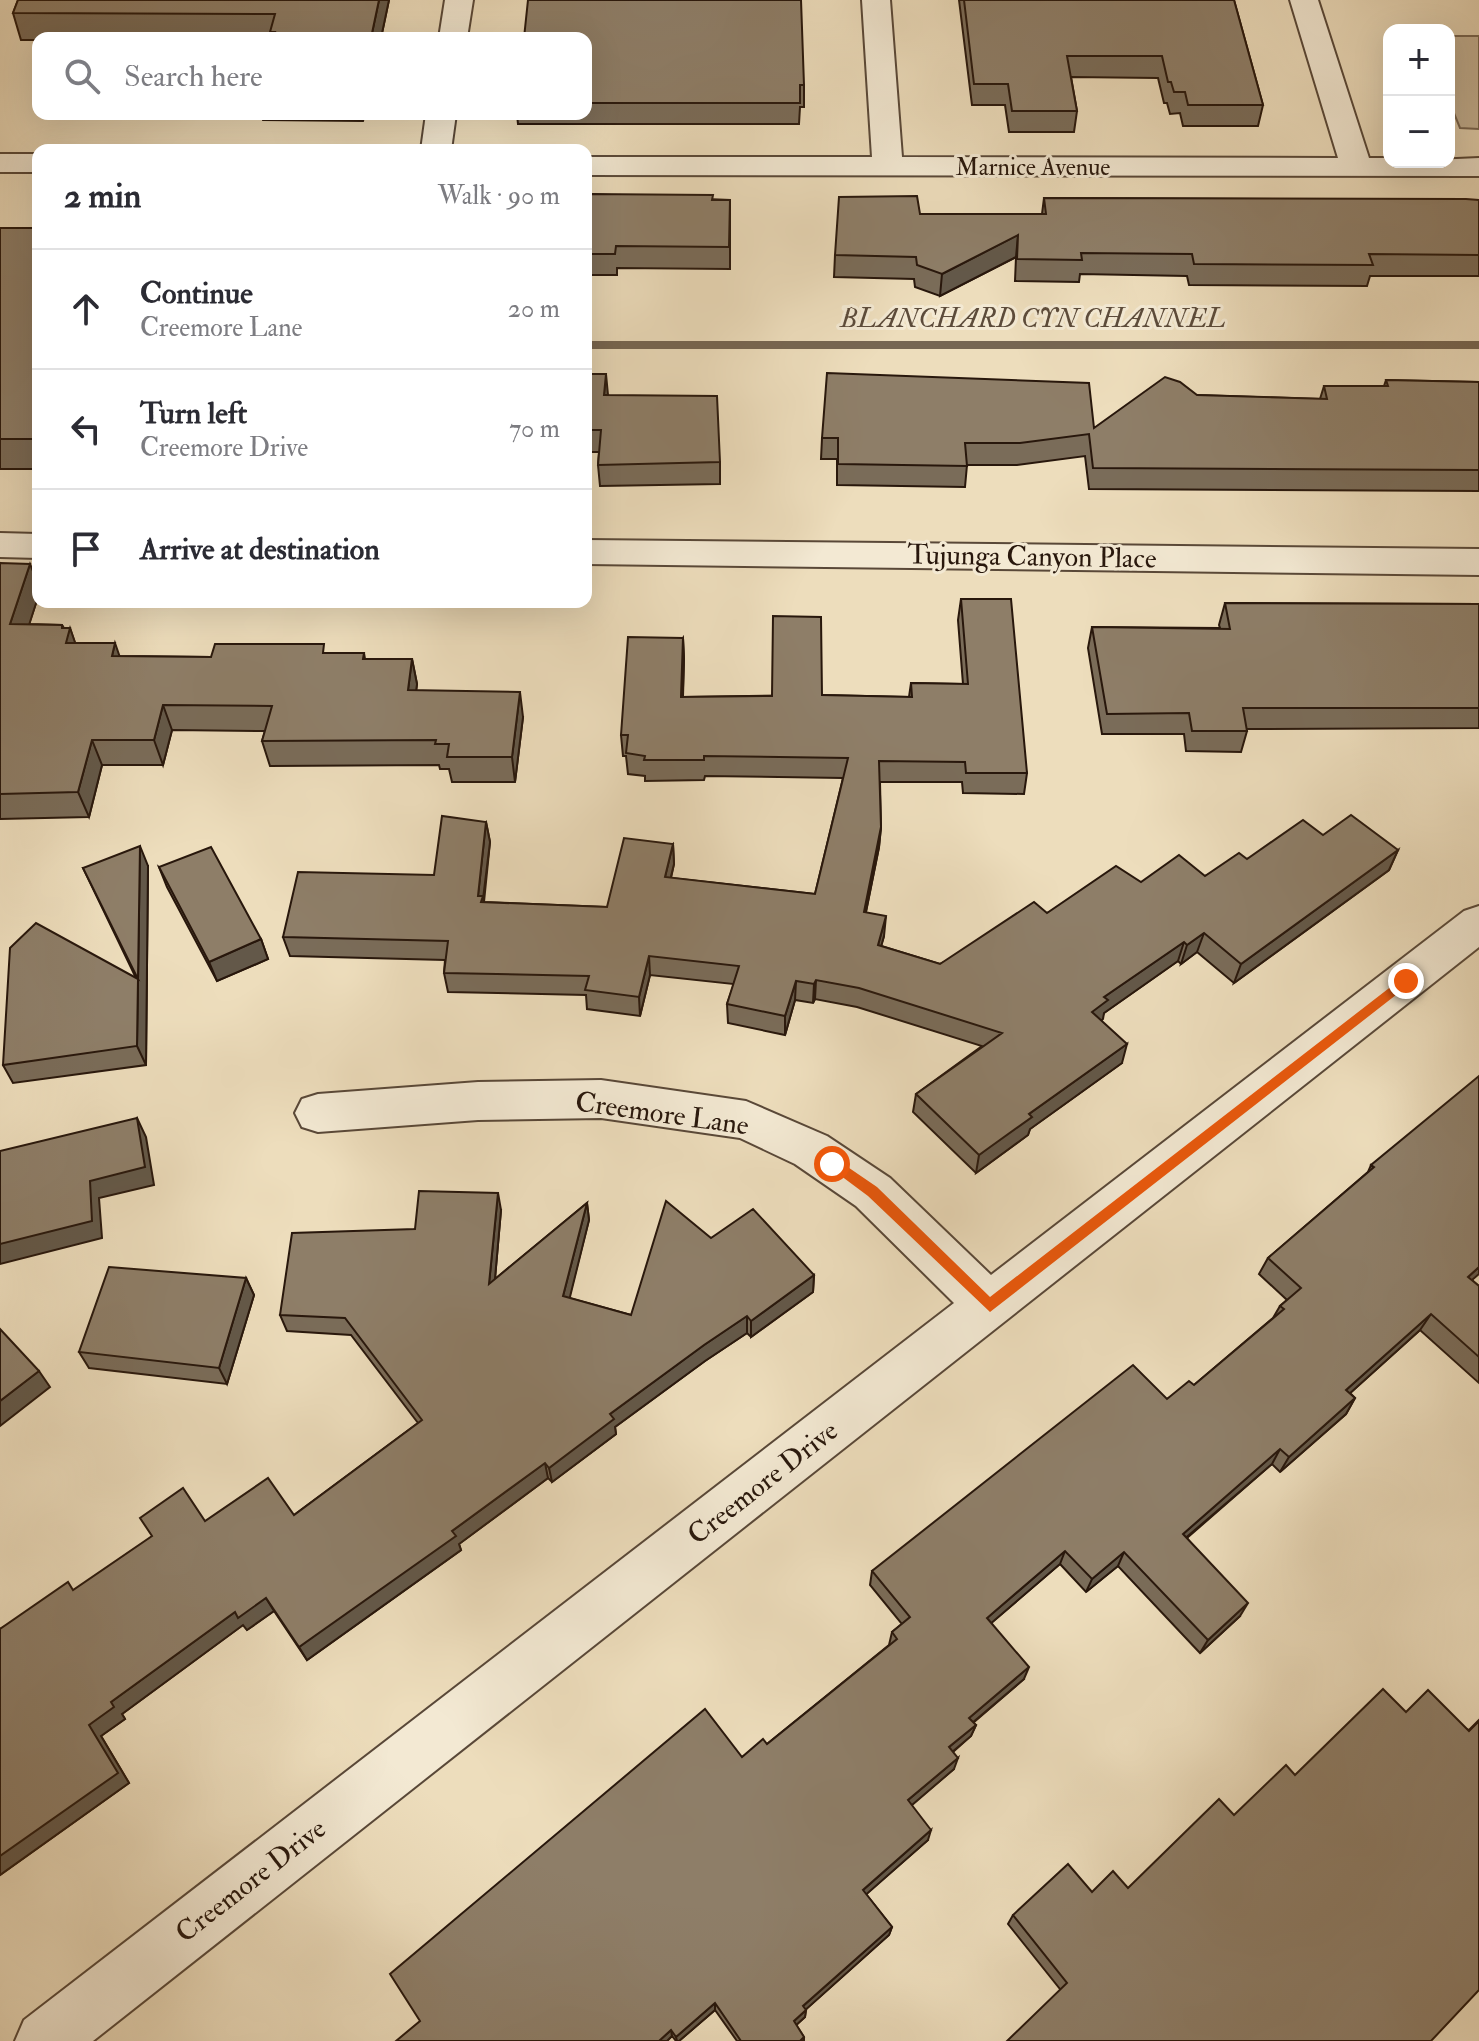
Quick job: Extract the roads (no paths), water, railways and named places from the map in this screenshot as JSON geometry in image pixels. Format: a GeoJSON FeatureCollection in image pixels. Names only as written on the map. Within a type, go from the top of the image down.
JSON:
{"type":"FeatureCollection","features":[{"type":"Feature","properties":{"kind":"street"},"geometry":{"type":"LineString","coordinates":[[454,32],[459,0]]}},
{"type":"Feature","properties":{"kind":"street"},"geometry":{"type":"LineString","coordinates":[[876,0],[888,167]]}},
{"type":"Feature","properties":{"kind":"street"},"geometry":{"type":"LineString","coordinates":[[1304,0],[1356,166]]}},
{"type":"Feature","properties":{"kind":"street"},"geometry":{"type":"LineString","coordinates":[[437,144],[440,120]]}},
{"type":"Feature","properties":{"kind":"street"},"geometry":{"type":"LineString","coordinates":[[0,163],[32,163]]}},
{"type":"Feature","properties":{"kind":"street","name":"Marnice Avenue"},"geometry":{"type":"LineString","coordinates":[[592,166],[1479,167]]}},
{"type":"Feature","properties":{"kind":"street"},"geometry":{"type":"LineString","coordinates":[[0,545],[32,546]]}},
{"type":"Feature","properties":{"kind":"street","name":"Tujunga Canyon Place"},"geometry":{"type":"LineString","coordinates":[[592,552],[1479,562]]}},
{"type":"Feature","properties":{"kind":"street","name":"Creemore Drive"},"geometry":{"type":"LineString","coordinates":[[45,2041],[1479,923]]}},
{"type":"Feature","properties":{"kind":"street","name":"Creemore Lane"},"geometry":{"type":"LineString","coordinates":[[318,1113],[478,1101],[601,1099],[746,1120],[811,1150],[873,1192],[990,1306]]}},
{"type":"Feature","properties":{"kind":"waterway","name":"BLANCHARD CYN CHANNEL"},"geometry":{"type":"LineString","coordinates":[[592,345],[1479,345]]}}]}
